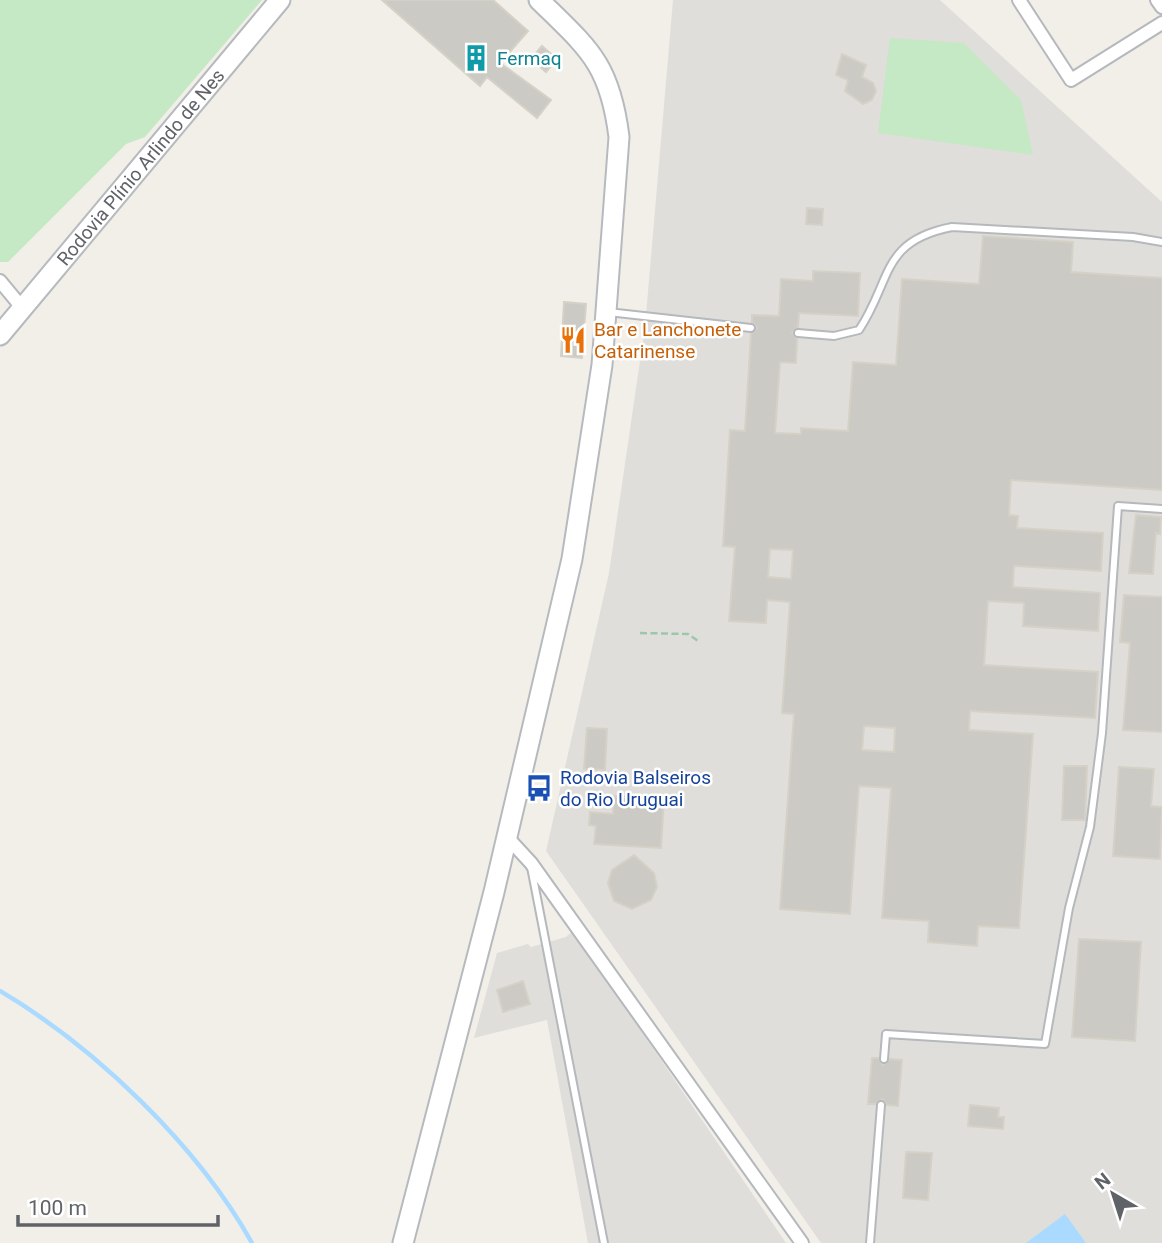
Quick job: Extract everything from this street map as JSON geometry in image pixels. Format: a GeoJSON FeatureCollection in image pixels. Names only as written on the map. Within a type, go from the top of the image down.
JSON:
{"type":"FeatureCollection","features":[{"type":"Feature","properties":{"kind":"main road","name":"Rodovia Plínio Arlindo de Nes"},"geometry":{"type":"LineString","coordinates":[[0,335],[24,310],[115,195],[280,0]]}},
{"type":"Feature","properties":{"kind":"main road"},"geometry":{"type":"LineString","coordinates":[[403,1243],[507,837],[572,559],[589,466],[606,312],[619,137],[616,112],[608,80],[592,51],[539,0]]}},
{"type":"Feature","properties":{"kind":"street"},"geometry":{"type":"LineString","coordinates":[[1019,0],[1071,80],[1162,23]]}},
{"type":"Feature","properties":{"kind":"street"},"geometry":{"type":"LineString","coordinates":[[1157,0],[1162,7]]}},
{"type":"Feature","properties":{"kind":"street"},"geometry":{"type":"LineString","coordinates":[[0,281],[24,310]]}},
{"type":"Feature","properties":{"kind":"street"},"geometry":{"type":"LineString","coordinates":[[507,837],[531,863],[802,1243]]}},
{"type":"Feature","properties":{"kind":"lane"},"geometry":{"type":"LineString","coordinates":[[798,333],[834,336],[859,330],[870,313],[884,275],[900,252],[929,232],[952,228],[1133,237],[1162,242]]}},
{"type":"Feature","properties":{"kind":"lane"},"geometry":{"type":"LineString","coordinates":[[606,312],[751,328]]}},
{"type":"Feature","properties":{"kind":"lane"},"geometry":{"type":"LineString","coordinates":[[884,1059],[886,1034],[1045,1044],[1069,908],[1090,827],[1102,733],[1118,506],[1162,509]]}},
{"type":"Feature","properties":{"kind":"lane"},"geometry":{"type":"LineString","coordinates":[[531,863],[604,1243]]}},
{"type":"Feature","properties":{"kind":"lane"},"geometry":{"type":"LineString","coordinates":[[870,1243],[881,1105]]}},
{"type":"Feature","properties":{"kind":"path"},"geometry":{"type":"LineString","coordinates":[[640,633],[688,634],[698,641]]}},
{"type":"Feature","properties":{"kind":"shaded area"},"geometry":{"type":"Polygon","coordinates":[[[673,0],[940,0],[1162,202],[1162,1243],[821,1243],[546,851],[609,573],[645,327],[673,0]]]}},
{"type":"Feature","properties":{"kind":"shaded area"},"geometry":{"type":"Polygon","coordinates":[[[573,931],[786,1243],[588,1243],[547,1020],[474,1038],[497,953],[566,937],[573,931]]]}},
{"type":"Feature","properties":{"kind":"green space"},"geometry":{"type":"Polygon","coordinates":[[[0,0],[262,0],[145,137],[126,144],[8,262],[0,262],[0,0]]]}},
{"type":"Feature","properties":{"kind":"green space"},"geometry":{"type":"Polygon","coordinates":[[[890,38],[964,43],[1021,100],[1033,155],[878,133],[890,38]]]}},
{"type":"Feature","properties":{"kind":"water"},"geometry":{"type":"Polygon","coordinates":[[[1065,1214],[1086,1243],[1026,1243],[1065,1214]]]}},
{"type":"Feature","properties":{"kind":"building","name":"Fermaq"},"geometry":{"type":"Polygon","coordinates":[[[382,0],[493,0],[528,31],[500,63],[551,100],[537,118],[487,77],[480,86],[382,0]]]}},
{"type":"Feature","properties":{"kind":"building"},"geometry":{"type":"Polygon","coordinates":[[[542,46],[557,59],[546,72],[531,59],[542,46]]]}},
{"type":"Feature","properties":{"kind":"building"},"geometry":{"type":"Polygon","coordinates":[[[842,54],[866,65],[862,77],[873,83],[876,91],[872,100],[863,104],[845,91],[848,80],[836,75],[842,54]]]}},
{"type":"Feature","properties":{"kind":"building"},"geometry":{"type":"Polygon","coordinates":[[[807,208],[823,209],[822,225],[806,224],[807,208]]]}},
{"type":"Feature","properties":{"kind":"building"},"geometry":{"type":"Polygon","coordinates":[[[983,236],[1073,242],[1071,272],[1162,278],[1162,490],[1011,480],[1009,515],[1018,516],[1017,528],[1103,533],[1101,571],[1014,566],[1013,587],[1100,593],[1098,631],[1023,626],[1024,603],[988,601],[984,665],[1098,672],[1095,718],[970,711],[969,730],[1033,734],[1019,928],[978,926],[977,946],[928,942],[929,921],[882,918],[891,788],[859,786],[850,914],[780,909],[794,714],[782,713],[790,602],[767,600],[766,623],[729,621],[735,547],[723,546],[730,430],[745,431],[751,334],[757,328],[752,322],[752,315],[779,316],[781,279],[813,281],[813,271],[860,273],[858,316],[799,313],[798,327],[792,333],[797,339],[796,363],[780,362],[775,433],[801,434],[801,428],[848,431],[853,362],[896,365],[902,279],[979,284],[983,236]],[[770,549],[768,577],[791,579],[793,550],[770,549]],[[864,726],[862,750],[894,752],[895,728],[864,726]]]}},
{"type":"Feature","properties":{"kind":"building"},"geometry":{"type":"Polygon","coordinates":[[[564,302],[586,304],[582,358],[561,356],[564,302]]]}},
{"type":"Feature","properties":{"kind":"building"},"geometry":{"type":"Polygon","coordinates":[[[1136,515],[1161,517],[1160,534],[1156,533],[1153,574],[1129,573],[1136,515]]]}},
{"type":"Feature","properties":{"kind":"building"},"geometry":{"type":"Polygon","coordinates":[[[1124,595],[1162,597],[1162,732],[1123,730],[1130,643],[1120,642],[1124,595]]]}},
{"type":"Feature","properties":{"kind":"building"},"geometry":{"type":"Polygon","coordinates":[[[587,728],[607,729],[605,770],[584,769],[587,728]]]}},
{"type":"Feature","properties":{"kind":"building"},"geometry":{"type":"Polygon","coordinates":[[[1064,766],[1087,766],[1085,820],[1062,820],[1064,766]]]}},
{"type":"Feature","properties":{"kind":"building"},"geometry":{"type":"Polygon","coordinates":[[[1119,767],[1154,769],[1151,806],[1162,807],[1160,859],[1113,856],[1119,767]]]}},
{"type":"Feature","properties":{"kind":"building"},"geometry":{"type":"Polygon","coordinates":[[[614,796],[664,799],[661,848],[594,844],[596,826],[589,825],[590,812],[613,814],[614,796]]]}},
{"type":"Feature","properties":{"kind":"building"},"geometry":{"type":"Polygon","coordinates":[[[634,855],[654,873],[657,887],[651,900],[632,909],[614,901],[608,883],[612,870],[634,855]]]}},
{"type":"Feature","properties":{"kind":"building"},"geometry":{"type":"Polygon","coordinates":[[[1079,939],[1141,942],[1135,1041],[1072,1037],[1079,939]]]}},
{"type":"Feature","properties":{"kind":"building"},"geometry":{"type":"Polygon","coordinates":[[[523,981],[530,1004],[503,1012],[497,990],[523,981]]]}},
{"type":"Feature","properties":{"kind":"building"},"geometry":{"type":"Polygon","coordinates":[[[872,1058],[878,1058],[883,1065],[890,1059],[902,1060],[898,1106],[887,1105],[882,1099],[875,1104],[868,1104],[872,1058]]]}},
{"type":"Feature","properties":{"kind":"building"},"geometry":{"type":"Polygon","coordinates":[[[970,1105],[999,1108],[998,1117],[1004,1117],[1003,1129],[968,1126],[970,1105]]]}},
{"type":"Feature","properties":{"kind":"building"},"geometry":{"type":"Polygon","coordinates":[[[906,1152],[932,1153],[928,1200],[903,1198],[906,1152]]]}},
{"type":"Feature","properties":{"kind":"waterway"},"geometry":{"type":"LineString","coordinates":[[0,991],[72,1040],[141,1102],[174,1135],[203,1171],[252,1243]]}},
{"type":"Feature","properties":{"kind":"place","name":"Fermaq"},"geometry":{"type":"Point","coordinates":[476,58]}},
{"type":"Feature","properties":{"kind":"place","name":"Bar e Lanchonete Catarinense"},"geometry":{"type":"Point","coordinates":[573,340]}},
{"type":"Feature","properties":{"kind":"place","name":"Rodovia Balseiros do Rio Uruguai"},"geometry":{"type":"Point","coordinates":[539,788]}}]}
